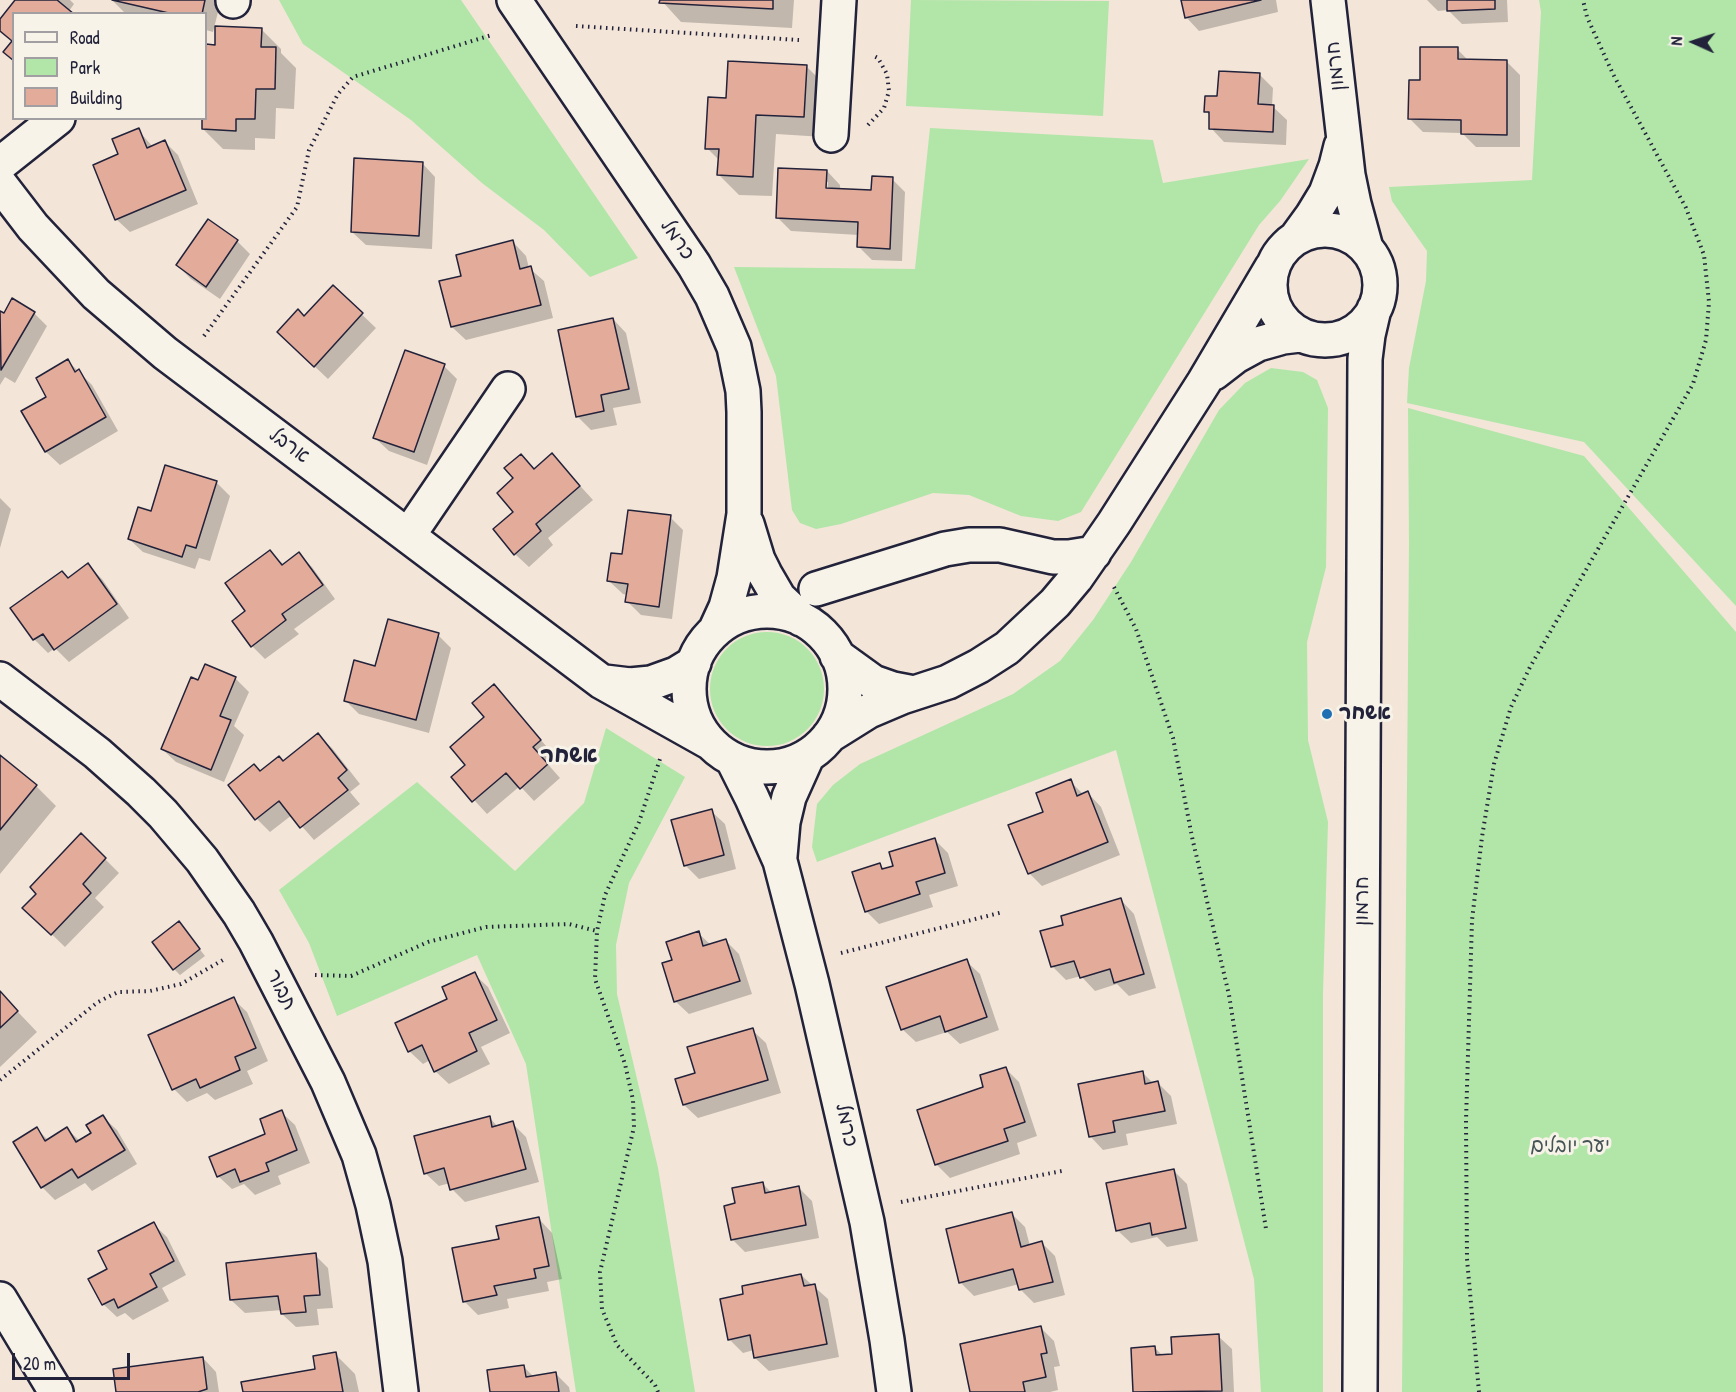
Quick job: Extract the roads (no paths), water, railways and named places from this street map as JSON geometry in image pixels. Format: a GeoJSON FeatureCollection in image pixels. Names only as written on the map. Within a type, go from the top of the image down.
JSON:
{"type":"FeatureCollection","features":[{"type":"Feature","properties":{"kind":"street"},"geometry":{"type":"LineString","coordinates":[[831,135],[839,0]]}},
{"type":"Feature","properties":{"kind":"street","name":"חרמון"},"geometry":{"type":"LineString","coordinates":[[1328,0],[1352,197],[1366,248]]}},
{"type":"Feature","properties":{"kind":"street","name":"כרמל"},"geometry":{"type":"LineString","coordinates":[[522,12],[694,265],[725,323],[734,347],[743,391],[744,514]]}},
{"type":"Feature","properties":{"kind":"street"},"geometry":{"type":"LineString","coordinates":[[0,164],[55,120]]}},
{"type":"Feature","properties":{"kind":"street"},"geometry":{"type":"LineString","coordinates":[[721,751],[763,768],[794,763],[869,711],[948,682],[979,666],[1007,648],[1048,610],[1095,552],[1204,382],[1280,252],[1296,238],[1319,205],[1332,180],[1343,133]]}},
{"type":"Feature","properties":{"kind":"street","name":"ארבל"},"geometry":{"type":"LineString","coordinates":[[0,184],[33,227],[96,294],[130,325],[182,366],[602,682],[721,751]]}},
{"type":"Feature","properties":{"kind":"street"},"geometry":{"type":"LineString","coordinates":[[1204,382],[1236,356],[1270,340],[1305,337],[1333,340],[1353,333],[1362,326],[1374,309],[1380,288],[1379,277],[1377,266],[1366,248],[1349,235],[1327,229],[1316,230],[1296,238]]}},
{"type":"Feature","properties":{"kind":"street"},"geometry":{"type":"LineString","coordinates":[[1272,267],[1269,282],[1273,304],[1284,322],[1334,353],[1348,368],[1362,396],[1366,410]]}},
{"type":"Feature","properties":{"kind":"street","name":"חרמון"},"geometry":{"type":"LineString","coordinates":[[1360,1392],[1365,359],[1374,309]]}},
{"type":"Feature","properties":{"kind":"street"},"geometry":{"type":"LineString","coordinates":[[408,536],[508,389]]}},
{"type":"Feature","properties":{"kind":"street"},"geometry":{"type":"LineString","coordinates":[[744,514],[753,546],[779,598],[825,637],[837,656],[844,678],[845,693],[837,723],[796,778],[785,810],[780,861]]}},
{"type":"Feature","properties":{"kind":"street"},"geometry":{"type":"LineString","coordinates":[[715,631],[726,607],[734,578],[744,514]]}},
{"type":"Feature","properties":{"kind":"street"},"geometry":{"type":"LineString","coordinates":[[816,589],[957,546],[990,544],[1061,557],[1095,552]]}},
{"type":"Feature","properties":{"kind":"street"},"geometry":{"type":"LineString","coordinates":[[1027,552],[1043,571],[1049,594],[1048,610]]}},
{"type":"Feature","properties":{"kind":"street"},"geometry":{"type":"LineString","coordinates":[[780,861],[752,798],[721,751],[694,716],[689,685],[694,663],[705,642],[715,631],[740,616],[771,611],[787,613],[801,619]]}},
{"type":"Feature","properties":{"kind":"street"},"geometry":{"type":"LineString","coordinates":[[837,656],[873,682],[914,693]]}},
{"type":"Feature","properties":{"kind":"street"},"geometry":{"type":"LineString","coordinates":[[602,682],[630,685],[651,683],[676,674],[694,663]]}},
{"type":"Feature","properties":{"kind":"street","name":"תבור"},"geometry":{"type":"LineString","coordinates":[[0,679],[104,760],[163,814],[202,860],[239,912],[256,942],[340,1107],[367,1180],[388,1283],[401,1392]]}},
{"type":"Feature","properties":{"kind":"street","name":"כרמל"},"geometry":{"type":"LineString","coordinates":[[780,861],[839,1093],[864,1209],[888,1340],[894,1392]]}},
{"type":"Feature","properties":{"kind":"street"},"geometry":{"type":"LineString","coordinates":[[0,1299],[56,1392]]}},
{"type":"Feature","properties":{"kind":"place","name":"אשחר"},"geometry":{"type":"Point","coordinates":[1327,714]}},
{"type":"Feature","properties":{"kind":"district","name":"אשחר"},"geometry":{"type":"Point","coordinates":[569,756]}},
{"type":"Feature","properties":{"kind":"park label","name":"יער יובלים"},"geometry":{"type":"Point","coordinates":[1570,1147]}}]}
